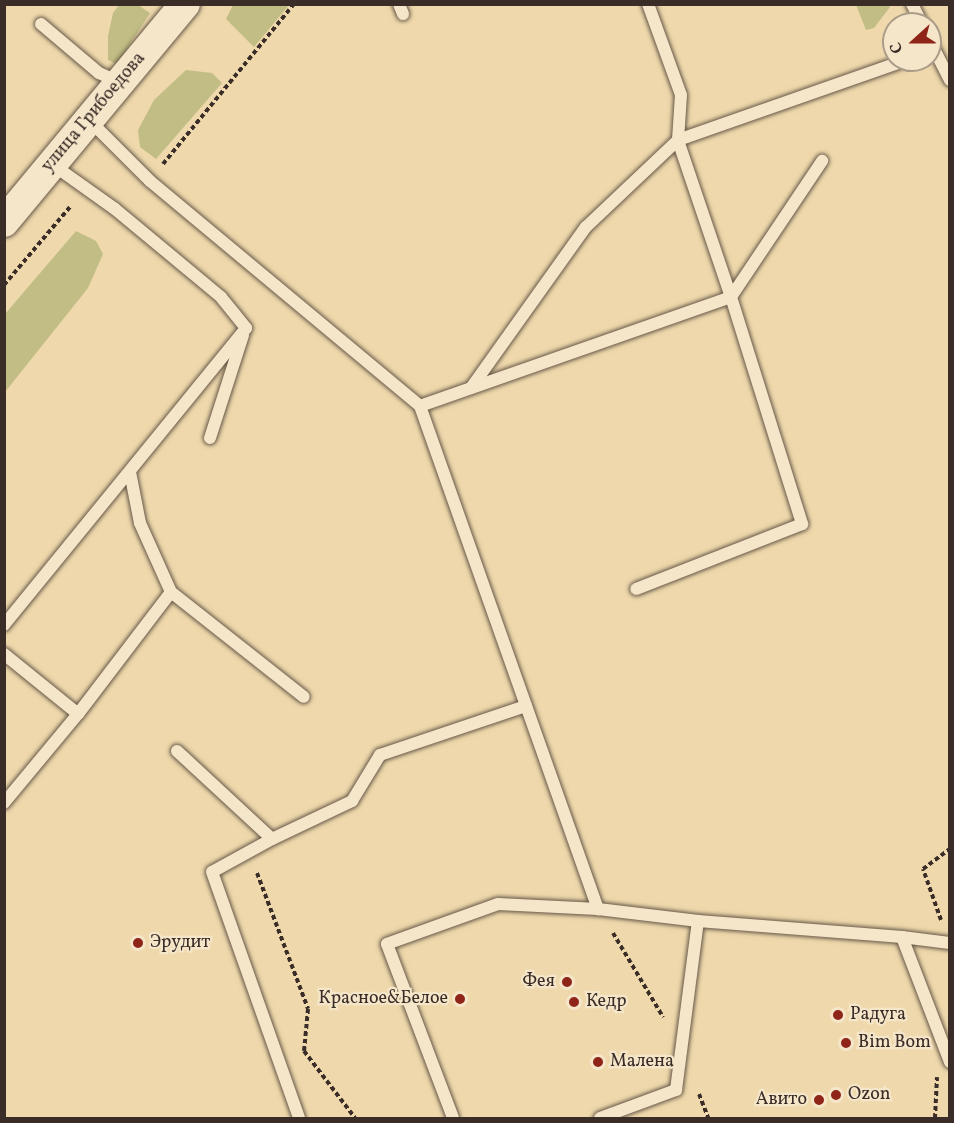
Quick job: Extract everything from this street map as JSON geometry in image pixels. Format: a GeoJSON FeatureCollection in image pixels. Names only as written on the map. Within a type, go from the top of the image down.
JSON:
{"type":"FeatureCollection","features":[{"type":"Feature","properties":{"kind":"street","name":"улица Грибоедова"},"geometry":{"type":"LineString","coordinates":[[4,222],[185,4]]}},
{"type":"Feature","properties":{"kind":"lane"},"geometry":{"type":"LineString","coordinates":[[636,589],[802,524],[731,297],[678,140],[681,95],[648,4]]}},
{"type":"Feature","properties":{"kind":"lane"},"geometry":{"type":"LineString","coordinates":[[41,24],[99,73],[120,83]]}},
{"type":"Feature","properties":{"kind":"lane"},"geometry":{"type":"LineString","coordinates":[[942,66],[950,80]]}},
{"type":"Feature","properties":{"kind":"lane"},"geometry":{"type":"LineString","coordinates":[[471,388],[586,227],[678,140],[882,68]]}},
{"type":"Feature","properties":{"kind":"lane"},"geometry":{"type":"LineString","coordinates":[[89,120],[150,181],[420,406],[598,909]]}},
{"type":"Feature","properties":{"kind":"lane"},"geometry":{"type":"LineString","coordinates":[[420,406],[731,297],[822,161]]}},
{"type":"Feature","properties":{"kind":"lane"},"geometry":{"type":"LineString","coordinates":[[52,164],[116,209],[220,297],[246,328]]}},
{"type":"Feature","properties":{"kind":"lane"},"geometry":{"type":"LineString","coordinates":[[210,438],[246,328]]}},
{"type":"Feature","properties":{"kind":"lane"},"geometry":{"type":"LineString","coordinates":[[4,625],[246,328]]}},
{"type":"Feature","properties":{"kind":"lane"},"geometry":{"type":"LineString","coordinates":[[130,471],[140,523],[171,592],[304,697]]}},
{"type":"Feature","properties":{"kind":"lane"},"geometry":{"type":"LineString","coordinates":[[4,803],[78,714],[171,592]]}},
{"type":"Feature","properties":{"kind":"lane"},"geometry":{"type":"LineString","coordinates":[[4,654],[78,714]]}},
{"type":"Feature","properties":{"kind":"lane"},"geometry":{"type":"LineString","coordinates":[[299,1119],[212,872],[272,839],[352,801],[380,755],[526,706]]}},
{"type":"Feature","properties":{"kind":"lane"},"geometry":{"type":"LineString","coordinates":[[177,751],[272,839]]}},
{"type":"Feature","properties":{"kind":"lane"},"geometry":{"type":"LineString","coordinates":[[453,1119],[387,944],[498,904],[598,909],[698,921],[902,937],[949,943]]}},
{"type":"Feature","properties":{"kind":"lane"},"geometry":{"type":"LineString","coordinates":[[600,1119],[676,1090],[698,921]]}},
{"type":"Feature","properties":{"kind":"lane"},"geometry":{"type":"LineString","coordinates":[[902,937],[950,1062]]}},
{"type":"Feature","properties":{"kind":"path"},"geometry":{"type":"LineString","coordinates":[[150,181],[294,4]]}},
{"type":"Feature","properties":{"kind":"path"},"geometry":{"type":"LineString","coordinates":[[4,285],[70,207]]}},
{"type":"Feature","properties":{"kind":"path"},"geometry":{"type":"LineString","coordinates":[[949,943],[923,869],[950,849]]}},
{"type":"Feature","properties":{"kind":"path"},"geometry":{"type":"LineString","coordinates":[[256,871],[308,1009],[304,1052],[355,1119]]}},
{"type":"Feature","properties":{"kind":"path"},"geometry":{"type":"LineString","coordinates":[[598,909],[682,1048]]}},
{"type":"Feature","properties":{"kind":"shaded area"},"geometry":{"type":"Polygon","coordinates":[[[233,4],[289,5],[254,47],[226,19],[233,4]]]}},
{"type":"Feature","properties":{"kind":"shaded area"},"geometry":{"type":"Polygon","coordinates":[[[119,5],[138,5],[150,13],[117,64],[108,60],[108,36],[113,13],[119,5]]]}},
{"type":"Feature","properties":{"kind":"shaded area"},"geometry":{"type":"Polygon","coordinates":[[[856,5],[889,5],[886,12],[882,12],[882,18],[874,28],[866,30],[856,5]]]}},
{"type":"Feature","properties":{"kind":"shaded area"},"geometry":{"type":"Polygon","coordinates":[[[186,70],[212,73],[222,83],[156,159],[140,147],[138,130],[154,100],[186,70]]]}},
{"type":"Feature","properties":{"kind":"shaded area"},"geometry":{"type":"Polygon","coordinates":[[[76,231],[96,241],[103,254],[88,288],[5,392],[5,314],[76,231]]]}},
{"type":"Feature","properties":{"kind":"place","name":"Эрудит"},"geometry":{"type":"Point","coordinates":[138,943]}},
{"type":"Feature","properties":{"kind":"place","name":"Фея"},"geometry":{"type":"Point","coordinates":[567,982]}},
{"type":"Feature","properties":{"kind":"place","name":"Красное&Белое"},"geometry":{"type":"Point","coordinates":[460,999]}},
{"type":"Feature","properties":{"kind":"place","name":"Кедр"},"geometry":{"type":"Point","coordinates":[574,1002]}},
{"type":"Feature","properties":{"kind":"place","name":"Радуга"},"geometry":{"type":"Point","coordinates":[838,1015]}},
{"type":"Feature","properties":{"kind":"place","name":"Bim Bom"},"geometry":{"type":"Point","coordinates":[846,1043]}},
{"type":"Feature","properties":{"kind":"place","name":"Малена"},"geometry":{"type":"Point","coordinates":[598,1062]}},
{"type":"Feature","properties":{"kind":"place","name":"Ozon"},"geometry":{"type":"Point","coordinates":[836,1095]}},
{"type":"Feature","properties":{"kind":"place","name":"Авито"},"geometry":{"type":"Point","coordinates":[819,1100]}}]}
